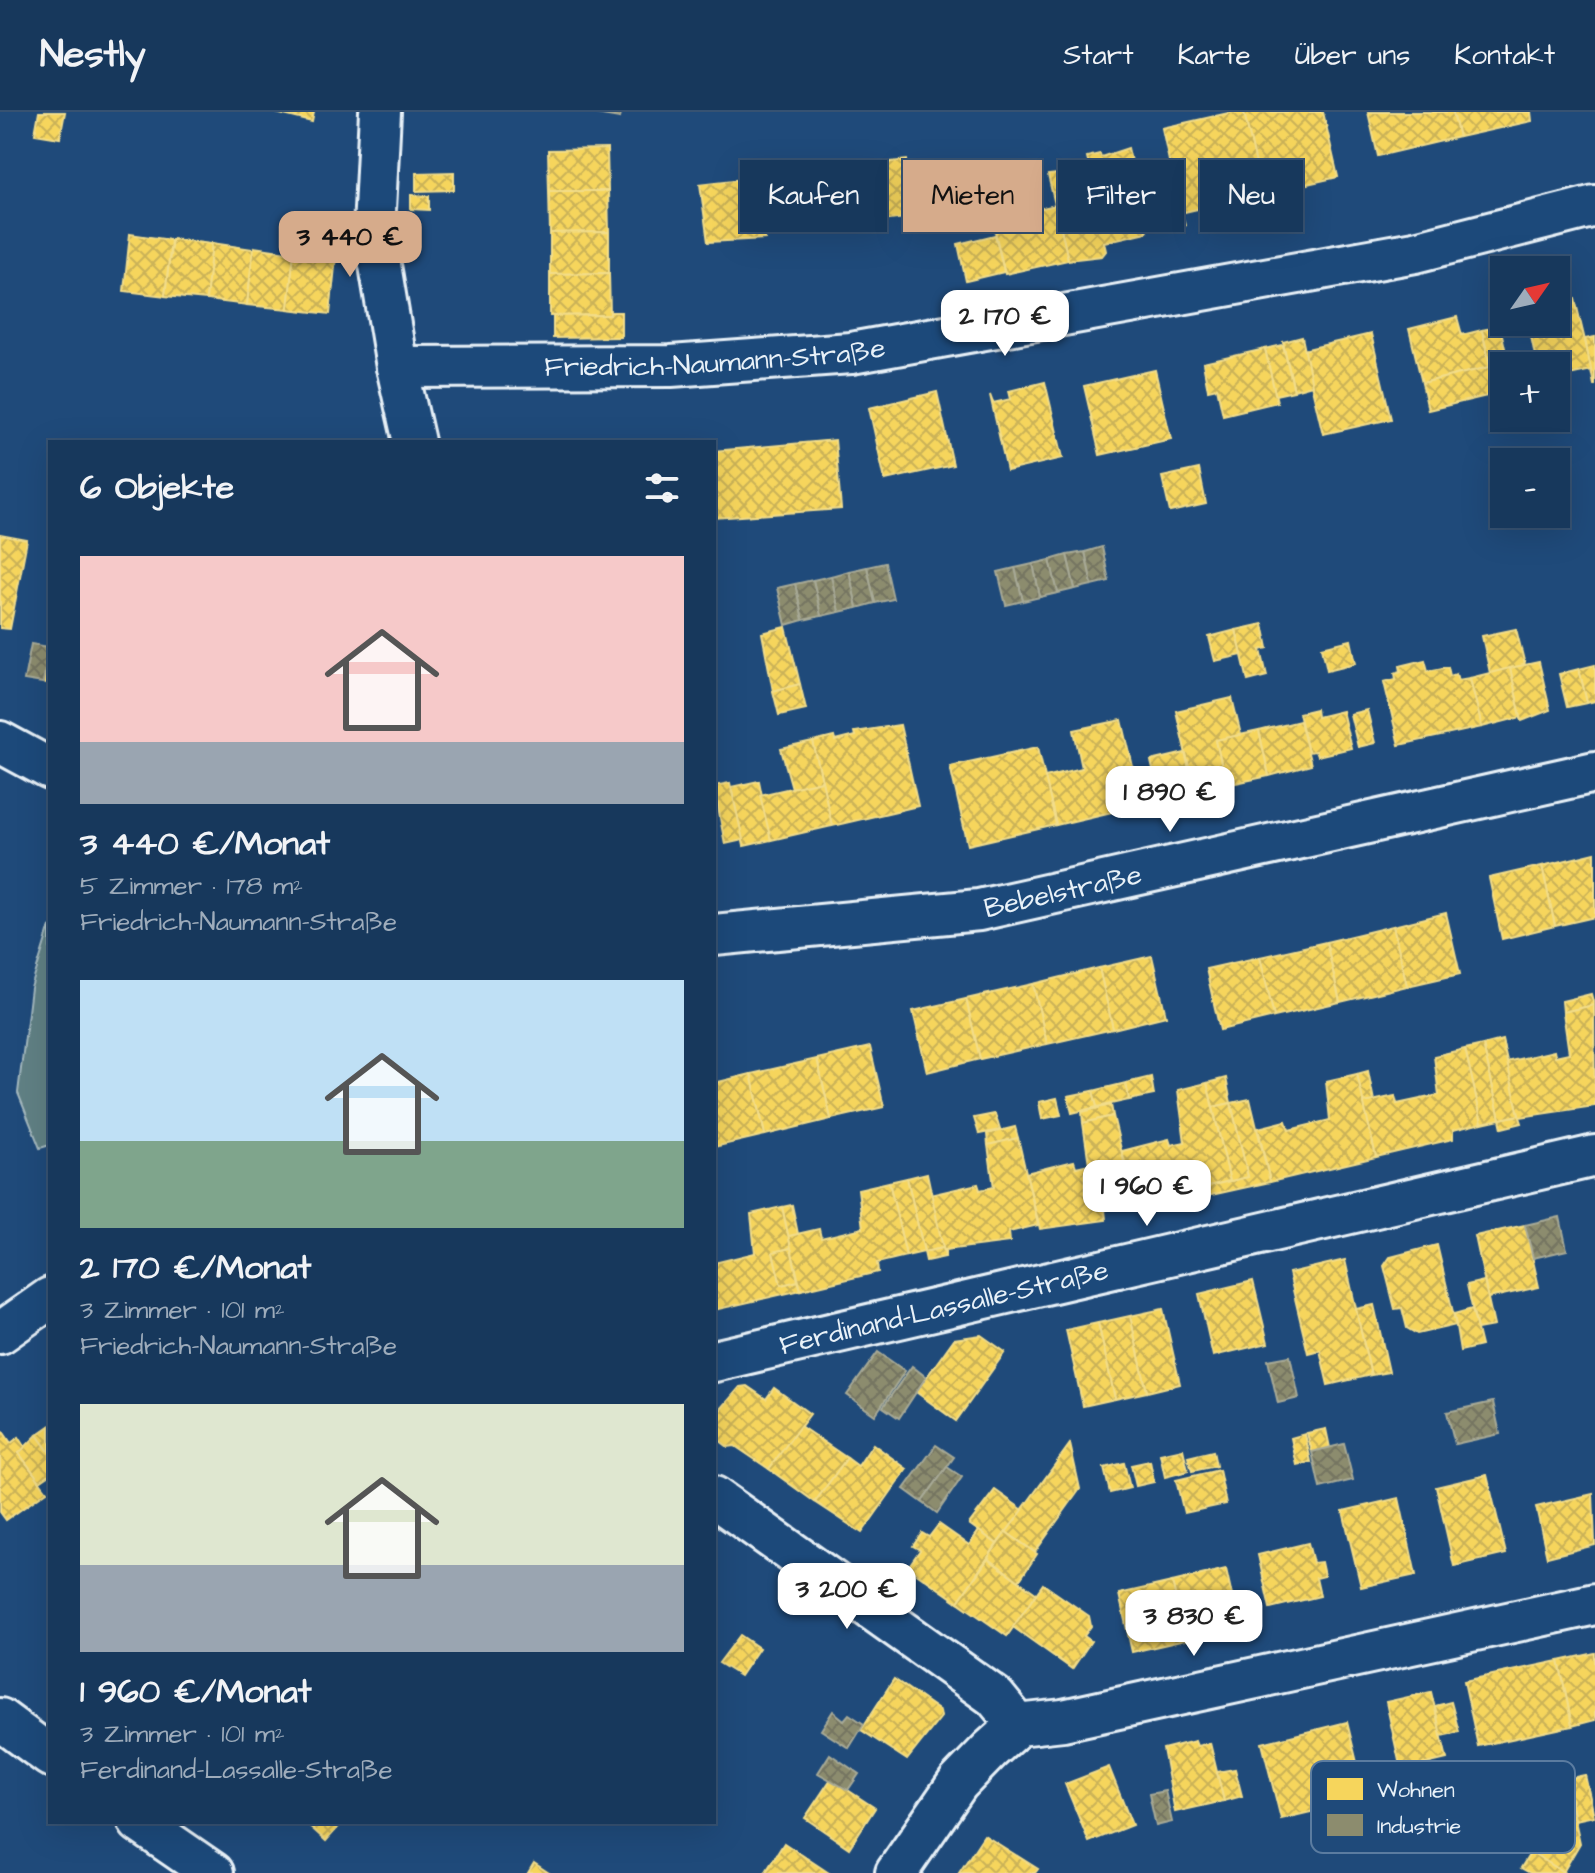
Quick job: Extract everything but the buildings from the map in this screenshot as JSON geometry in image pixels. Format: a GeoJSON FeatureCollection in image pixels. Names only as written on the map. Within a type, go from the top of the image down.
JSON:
{"type":"FeatureCollection","features":[{"type":"Feature","properties":{"kind":"street"},"geometry":{"type":"LineString","coordinates":[[380,112],[374,229],[397,367],[414,440]]}},
{"type":"Feature","properties":{"kind":"street","name":"Friedrich-Naumann-Straße"},"geometry":{"type":"LineString","coordinates":[[397,367],[671,366],[851,353],[1415,252],[1595,206]]}},
{"type":"Feature","properties":{"kind":"street"},"geometry":{"type":"LineString","coordinates":[[0,742],[48,768]]}},
{"type":"Feature","properties":{"kind":"street","name":"Bebelstraße"},"geometry":{"type":"LineString","coordinates":[[716,935],[994,907],[1595,772]]}},
{"type":"Feature","properties":{"kind":"street","name":"Ferdinand-Lassalle-Straße"},"geometry":{"type":"LineString","coordinates":[[716,1361],[1595,1156]]}},
{"type":"Feature","properties":{"kind":"street"},"geometry":{"type":"LineString","coordinates":[[0,1333],[48,1299]]}},
{"type":"Feature","properties":{"kind":"street"},"geometry":{"type":"LineString","coordinates":[[716,1498],[995,1697],[1018,1725]]}},
{"type":"Feature","properties":{"kind":"street"},"geometry":{"type":"LineString","coordinates":[[896,1873],[958,1783],[1018,1725],[1079,1716],[1595,1604]]}},
{"type":"Feature","properties":{"kind":"street"},"geometry":{"type":"LineString","coordinates":[[0,1719],[48,1755]]}},
{"type":"Feature","properties":{"kind":"street"},"geometry":{"type":"LineString","coordinates":[[153,1826],[213,1873]]}},
{"type":"Feature","properties":{"kind":"green space"},"geometry":{"type":"Polygon","coordinates":[[[48,933],[48,1146],[40,1148],[18,1093],[31,988],[48,933]]]}}]}
